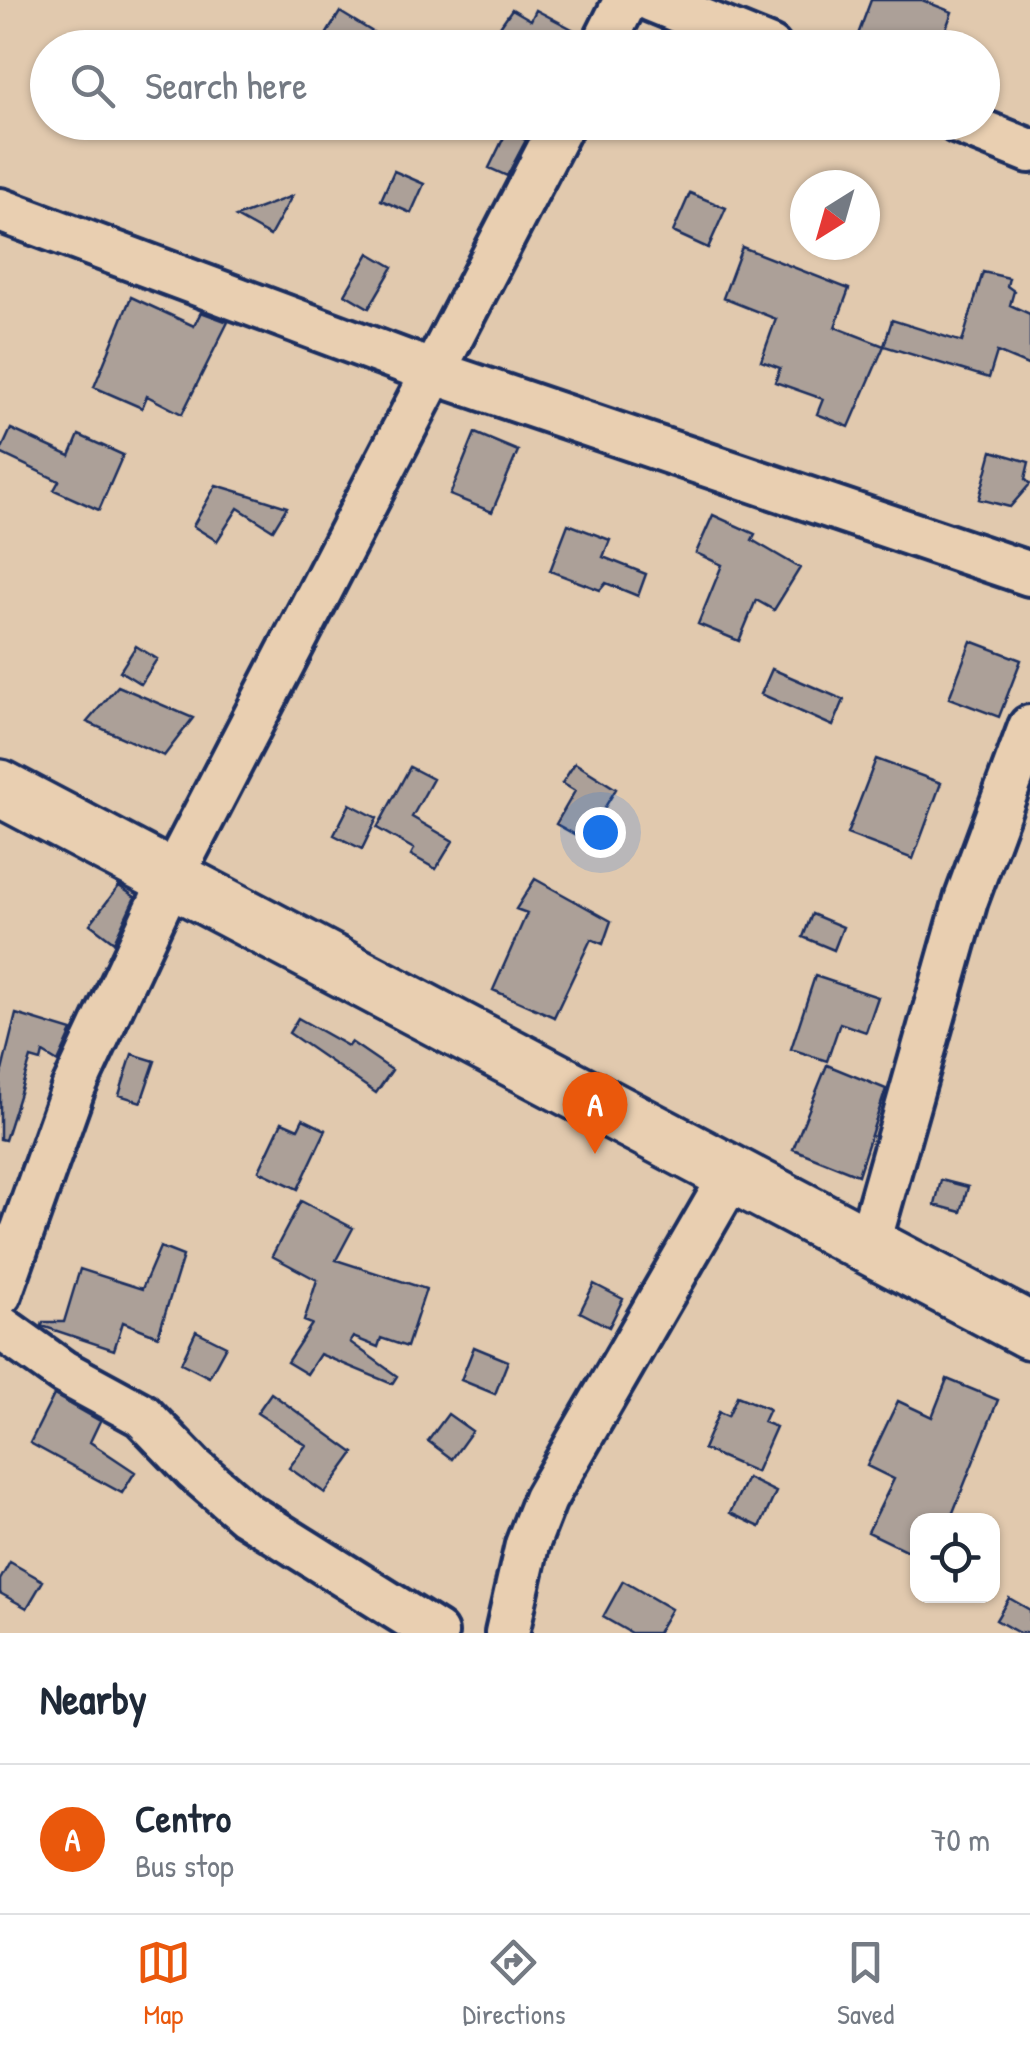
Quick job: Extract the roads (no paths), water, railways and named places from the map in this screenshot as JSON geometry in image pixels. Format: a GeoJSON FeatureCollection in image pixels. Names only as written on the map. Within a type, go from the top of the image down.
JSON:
{"type":"FeatureCollection","features":[{"type":"Feature","properties":{"kind":"highway"},"geometry":{"type":"LineString","coordinates":[[0,788],[1030,1331]]}},
{"type":"Feature","properties":{"kind":"street"},"geometry":{"type":"LineString","coordinates":[[611,30],[626,0]]}},
{"type":"Feature","properties":{"kind":"street"},"geometry":{"type":"LineString","coordinates":[[652,0],[726,30]]}},
{"type":"Feature","properties":{"kind":"street"},"geometry":{"type":"LineString","coordinates":[[0,1294],[73,1089],[172,878],[554,140]]}},
{"type":"Feature","properties":{"kind":"street"},"geometry":{"type":"LineString","coordinates":[[1000,140],[1030,152]]}},
{"type":"Feature","properties":{"kind":"street"},"geometry":{"type":"LineString","coordinates":[[0,210],[433,372],[1030,574]]}},
{"type":"Feature","properties":{"kind":"street"},"geometry":{"type":"LineString","coordinates":[[868,1246],[966,900],[1030,727]]}},
{"type":"Feature","properties":{"kind":"street"},"geometry":{"type":"LineString","coordinates":[[507,1633],[527,1546],[545,1499],[733,1173]]}},
{"type":"Feature","properties":{"kind":"street"},"geometry":{"type":"LineString","coordinates":[[0,1327],[63,1372],[142,1415],[194,1470],[246,1514],[436,1633]]}},
{"type":"Feature","properties":{"kind":"place","name":"Centro"},"geometry":{"type":"Point","coordinates":[595,1154]}}]}
